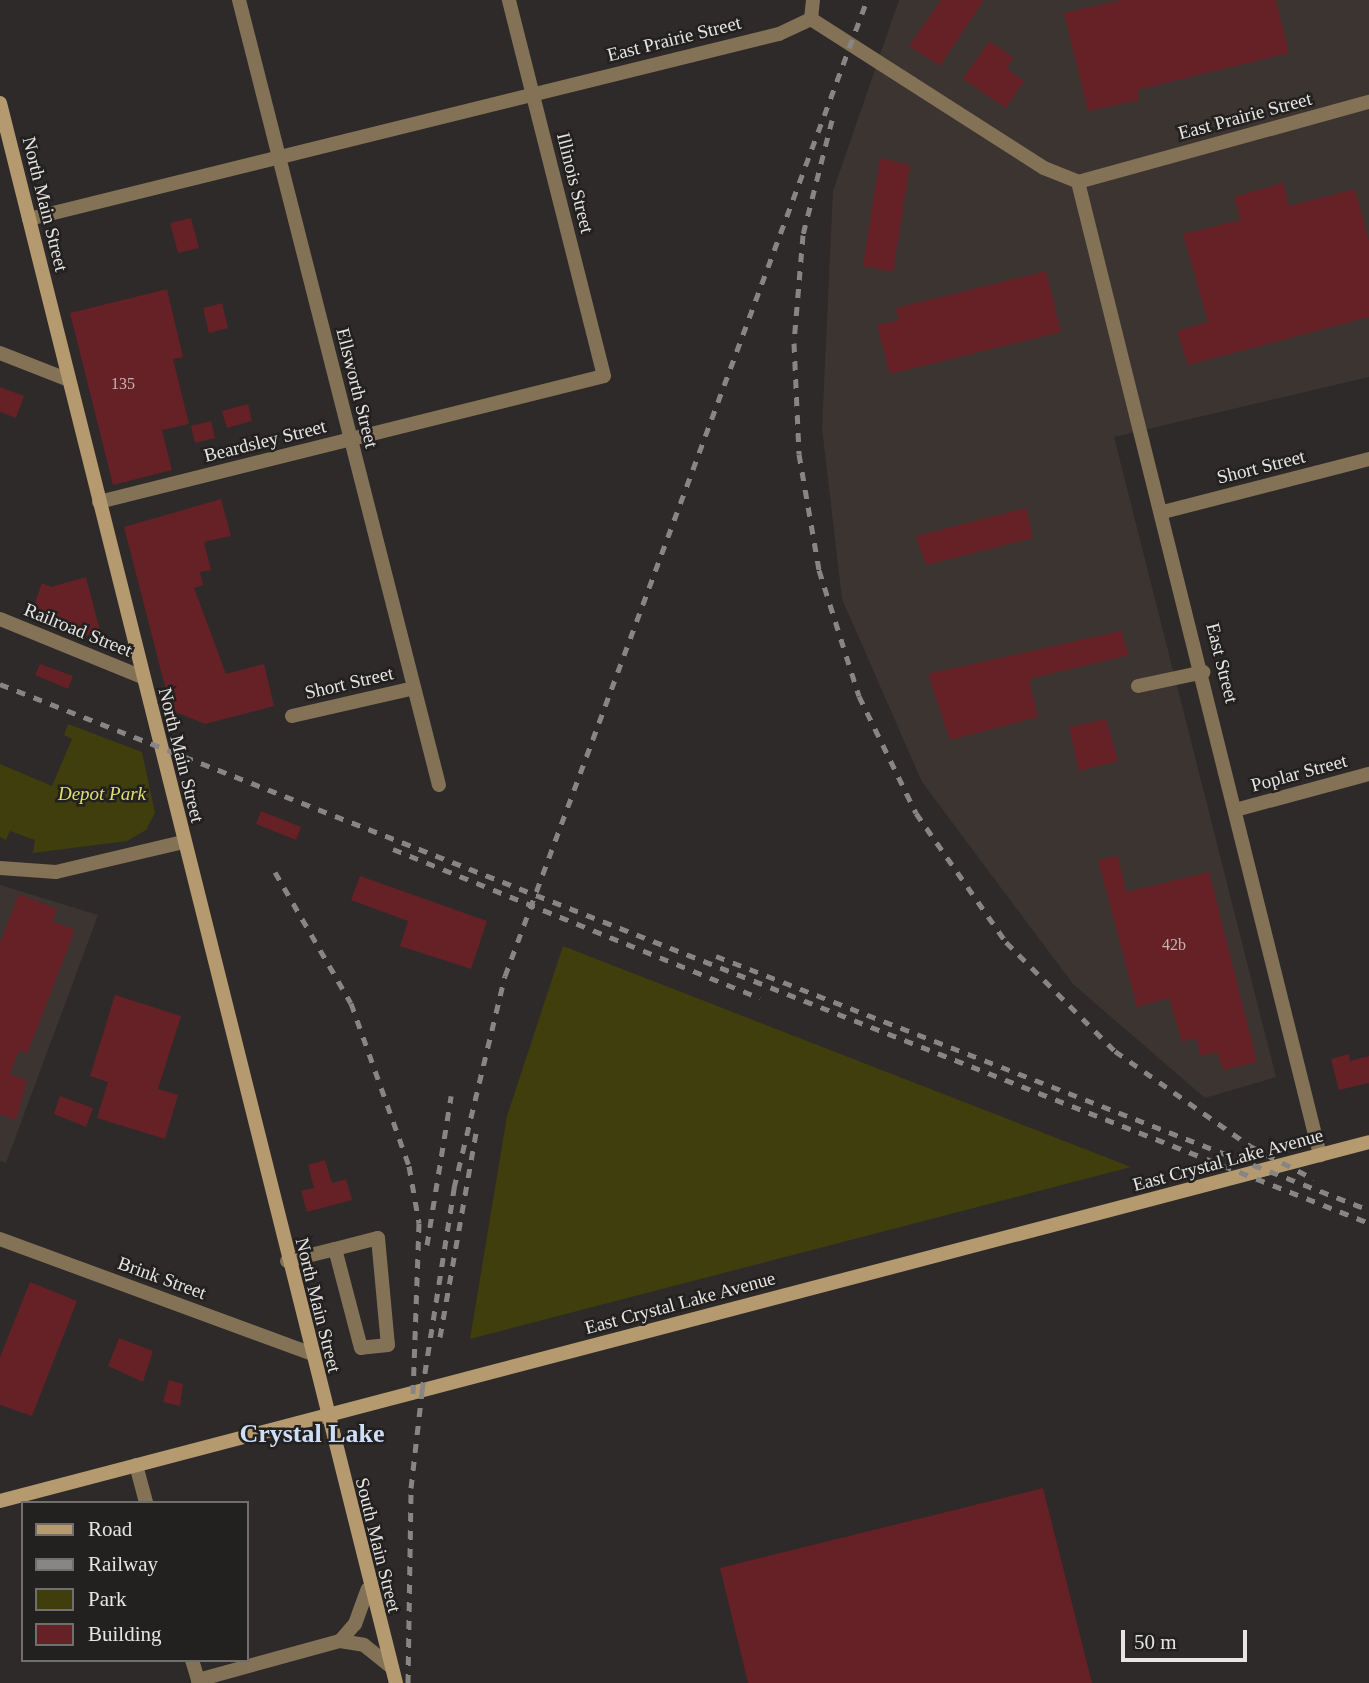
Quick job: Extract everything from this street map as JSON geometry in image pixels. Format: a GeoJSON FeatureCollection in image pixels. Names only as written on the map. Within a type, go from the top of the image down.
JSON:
{"type":"FeatureCollection","features":[{"type":"Feature","properties":{"kind":"street","name":"Ellsworth Street"},"geometry":{"type":"LineString","coordinates":[[239,0],[439,785]]}},
{"type":"Feature","properties":{"kind":"street","name":"Illinois Street"},"geometry":{"type":"LineString","coordinates":[[509,0],[604,376]]}},
{"type":"Feature","properties":{"kind":"street"},"geometry":{"type":"LineString","coordinates":[[813,0],[811,19],[1044,168],[1078,182]]}},
{"type":"Feature","properties":{"kind":"street","name":"East Prairie Street"},"geometry":{"type":"LineString","coordinates":[[29,219],[779,34],[811,19]]}},
{"type":"Feature","properties":{"kind":"street","name":"East Prairie Street"},"geometry":{"type":"LineString","coordinates":[[1078,182],[1369,102]]}},
{"type":"Feature","properties":{"kind":"street","name":"North Main Street"},"geometry":{"type":"LineString","coordinates":[[0,103],[326,1416]]}},
{"type":"Feature","properties":{"kind":"street","name":"East Street"},"geometry":{"type":"LineString","coordinates":[[1078,182],[1239,810],[1320,1155]]}},
{"type":"Feature","properties":{"kind":"street"},"geometry":{"type":"LineString","coordinates":[[0,353],[69,380]]}},
{"type":"Feature","properties":{"kind":"street","name":"Beardsley Street"},"geometry":{"type":"LineString","coordinates":[[99,502],[604,376]]}},
{"type":"Feature","properties":{"kind":"street","name":"Short Street"},"geometry":{"type":"LineString","coordinates":[[1163,512],[1369,459]]}},
{"type":"Feature","properties":{"kind":"street","name":"Railroad Street"},"geometry":{"type":"LineString","coordinates":[[0,619],[142,677]]}},
{"type":"Feature","properties":{"kind":"street"},"geometry":{"type":"LineString","coordinates":[[1138,686],[1204,672]]}},
{"type":"Feature","properties":{"kind":"street","name":"Short Street"},"geometry":{"type":"LineString","coordinates":[[292,716],[414,688]]}},
{"type":"Feature","properties":{"kind":"street","name":"Poplar Street"},"geometry":{"type":"LineString","coordinates":[[1239,810],[1369,774]]}},
{"type":"Feature","properties":{"kind":"street"},"geometry":{"type":"LineString","coordinates":[[0,869],[68,870],[183,842]]}},
{"type":"Feature","properties":{"kind":"street","name":"East Crystal Lake Avenue"},"geometry":{"type":"LineString","coordinates":[[0,1501],[1369,1142]]}},
{"type":"Feature","properties":{"kind":"street"},"geometry":{"type":"LineString","coordinates":[[287,1261],[378,1238],[388,1345],[360,1348],[335,1249]]}},
{"type":"Feature","properties":{"kind":"street","name":"Brink Street"},"geometry":{"type":"LineString","coordinates":[[0,1239],[310,1353]]}},
{"type":"Feature","properties":{"kind":"street","name":"South Main Street"},"geometry":{"type":"LineString","coordinates":[[326,1416],[368,1589],[396,1683]]}},
{"type":"Feature","properties":{"kind":"street"},"geometry":{"type":"LineString","coordinates":[[136,1465],[145,1501]]}},
{"type":"Feature","properties":{"kind":"street"},"geometry":{"type":"LineString","coordinates":[[340,1641],[355,1624],[368,1589]]}},
{"type":"Feature","properties":{"kind":"street"},"geometry":{"type":"LineString","coordinates":[[193,1662],[198,1682],[340,1641],[364,1645],[392,1668]]}},
{"type":"Feature","properties":{"kind":"shaded area"},"geometry":{"type":"Polygon","coordinates":[[[899,0],[1369,0],[1369,377],[1114,437],[1276,1077],[1205,1098],[1073,984],[922,782],[842,599],[822,428],[833,191],[899,0]]]}},
{"type":"Feature","properties":{"kind":"shaded area"},"geometry":{"type":"Polygon","coordinates":[[[0,885],[98,915],[6,1163],[0,1161],[0,885]]]}},
{"type":"Feature","properties":{"kind":"green space","name":"Depot Park"},"geometry":{"type":"Polygon","coordinates":[[[68,724],[142,752],[155,813],[146,830],[127,841],[33,853],[35,840],[10,831],[6,840],[0,837],[0,764],[52,786],[72,739],[64,735],[68,724]]]}},
{"type":"Feature","properties":{"kind":"green space"},"geometry":{"type":"Polygon","coordinates":[[[563,946],[1131,1167],[470,1339],[507,1116],[563,946]]]}},
{"type":"Feature","properties":{"kind":"building"},"geometry":{"type":"Polygon","coordinates":[[[941,0],[984,0],[940,66],[909,46],[941,0]]]}},
{"type":"Feature","properties":{"kind":"building"},"geometry":{"type":"Polygon","coordinates":[[[1122,0],[1276,0],[1289,53],[1137,90],[1139,100],[1088,111],[1064,13],[1122,0]]]}},
{"type":"Feature","properties":{"kind":"building"},"geometry":{"type":"Polygon","coordinates":[[[989,41],[1013,57],[1007,69],[1024,81],[1006,108],[963,79],[989,41]]]}},
{"type":"Feature","properties":{"kind":"building"},"geometry":{"type":"Polygon","coordinates":[[[880,158],[910,165],[893,272],[863,266],[880,158]]]}},
{"type":"Feature","properties":{"kind":"building"},"geometry":{"type":"Polygon","coordinates":[[[1283,183],[1289,206],[1355,189],[1369,241],[1369,317],[1188,365],[1177,331],[1208,322],[1183,234],[1241,220],[1234,197],[1283,183]]]}},
{"type":"Feature","properties":{"kind":"building"},"geometry":{"type":"Polygon","coordinates":[[[191,218],[199,248],[178,253],[170,223],[191,218]]]}},
{"type":"Feature","properties":{"kind":"building"},"geometry":{"type":"Polygon","coordinates":[[[1046,271],[1061,332],[890,374],[877,325],[899,320],[896,308],[1046,271]]]}},
{"type":"Feature","properties":{"kind":"building"},"geometry":{"type":"Polygon","coordinates":[[[167,289],[183,357],[173,359],[189,424],[162,430],[172,470],[113,485],[70,313],[167,289]]]}},
{"type":"Feature","properties":{"kind":"building"},"geometry":{"type":"Polygon","coordinates":[[[222,303],[228,328],[209,333],[203,308],[222,303]]]}},
{"type":"Feature","properties":{"kind":"building"},"geometry":{"type":"Polygon","coordinates":[[[0,387],[24,396],[16,418],[0,412],[0,387]]]}},
{"type":"Feature","properties":{"kind":"building"},"geometry":{"type":"Polygon","coordinates":[[[248,404],[252,421],[227,428],[222,411],[248,404]]]}},
{"type":"Feature","properties":{"kind":"building"},"geometry":{"type":"Polygon","coordinates":[[[211,421],[215,438],[195,443],[191,426],[211,421]]]}},
{"type":"Feature","properties":{"kind":"building"},"geometry":{"type":"Polygon","coordinates":[[[221,499],[231,536],[204,542],[211,570],[200,572],[203,585],[194,588],[226,674],[264,664],[274,706],[205,724],[171,710],[124,527],[221,499]]]}},
{"type":"Feature","properties":{"kind":"building"},"geometry":{"type":"Polygon","coordinates":[[[1026,508],[1033,538],[926,565],[916,536],[1026,508]]]}},
{"type":"Feature","properties":{"kind":"building"},"geometry":{"type":"Polygon","coordinates":[[[86,577],[103,642],[32,612],[42,583],[51,587],[86,577]]]}},
{"type":"Feature","properties":{"kind":"building"},"geometry":{"type":"Polygon","coordinates":[[[1121,631],[1129,655],[1029,679],[1038,717],[950,740],[928,674],[1121,631]]]}},
{"type":"Feature","properties":{"kind":"building"},"geometry":{"type":"Polygon","coordinates":[[[40,664],[73,676],[68,689],[35,675],[40,664]]]}},
{"type":"Feature","properties":{"kind":"building"},"geometry":{"type":"Polygon","coordinates":[[[1106,719],[1118,761],[1079,771],[1069,727],[1106,719]]]}},
{"type":"Feature","properties":{"kind":"building"},"geometry":{"type":"Polygon","coordinates":[[[261,811],[301,827],[296,840],[256,824],[261,811]]]}},
{"type":"Feature","properties":{"kind":"building"},"geometry":{"type":"Polygon","coordinates":[[[1118,856],[1126,892],[1209,872],[1257,1062],[1223,1070],[1217,1052],[1201,1056],[1196,1038],[1182,1042],[1169,998],[1137,1007],[1098,860],[1118,856]]]}},
{"type":"Feature","properties":{"kind":"building"},"geometry":{"type":"Polygon","coordinates":[[[360,876],[487,921],[471,969],[400,946],[408,921],[351,900],[360,876]]]}},
{"type":"Feature","properties":{"kind":"building"},"geometry":{"type":"Polygon","coordinates":[[[19,894],[57,909],[52,921],[75,930],[27,1054],[19,1050],[10,1074],[27,1081],[16,1120],[0,1114],[0,943],[19,894]]]}},
{"type":"Feature","properties":{"kind":"building"},"geometry":{"type":"Polygon","coordinates":[[[115,995],[181,1016],[158,1089],[178,1095],[165,1139],[97,1118],[108,1082],[90,1076],[115,995]]]}},
{"type":"Feature","properties":{"kind":"building"},"geometry":{"type":"Polygon","coordinates":[[[1349,1054],[1350,1061],[1369,1056],[1369,1083],[1339,1090],[1331,1059],[1349,1054]]]}},
{"type":"Feature","properties":{"kind":"building"},"geometry":{"type":"Polygon","coordinates":[[[60,1096],[93,1108],[86,1127],[54,1114],[60,1096]]]}},
{"type":"Feature","properties":{"kind":"building"},"geometry":{"type":"Polygon","coordinates":[[[325,1160],[332,1183],[346,1179],[352,1200],[307,1212],[301,1191],[314,1188],[308,1165],[325,1160]]]}},
{"type":"Feature","properties":{"kind":"building"},"geometry":{"type":"Polygon","coordinates":[[[30,1282],[77,1301],[32,1416],[0,1405],[0,1357],[30,1282]]]}},
{"type":"Feature","properties":{"kind":"building"},"geometry":{"type":"Polygon","coordinates":[[[119,1338],[153,1351],[143,1382],[108,1366],[119,1338]]]}},
{"type":"Feature","properties":{"kind":"building"},"geometry":{"type":"Polygon","coordinates":[[[169,1380],[183,1384],[180,1406],[163,1402],[169,1380]]]}},
{"type":"Feature","properties":{"kind":"building"},"geometry":{"type":"Polygon","coordinates":[[[1043,1488],[1092,1683],[748,1683],[720,1568],[1043,1488]]]}},
{"type":"Feature","properties":{"kind":"railway"},"geometry":{"type":"LineString","coordinates":[[408,1683],[411,1488],[422,1391],[454,1188],[505,976],[867,0]]}},
{"type":"Feature","properties":{"kind":"railway"},"geometry":{"type":"LineString","coordinates":[[832,120],[803,235],[794,343],[799,454],[819,570],[859,696],[916,813],[1006,942],[1115,1051],[1250,1146],[1314,1179]]}},
{"type":"Feature","properties":{"kind":"railway"},"geometry":{"type":"LineString","coordinates":[[0,684],[1369,1223]]}},
{"type":"Feature","properties":{"kind":"railway"},"geometry":{"type":"LineString","coordinates":[[393,849],[760,998]]}},
{"type":"Feature","properties":{"kind":"railway"},"geometry":{"type":"LineString","coordinates":[[275,872],[351,1003],[409,1166],[419,1223],[413,1396]]}},
{"type":"Feature","properties":{"kind":"railway"},"geometry":{"type":"LineString","coordinates":[[716,956],[1369,1210]]}},
{"type":"Feature","properties":{"kind":"railway"},"geometry":{"type":"LineString","coordinates":[[427,1245],[451,1096]]}},
{"type":"Feature","properties":{"kind":"railway"},"geometry":{"type":"LineString","coordinates":[[440,1337],[476,1133]]}},
{"type":"Feature","properties":{"kind":"district","name":"Crystal Lake"},"geometry":{"type":"Point","coordinates":[312,1434]}}]}
